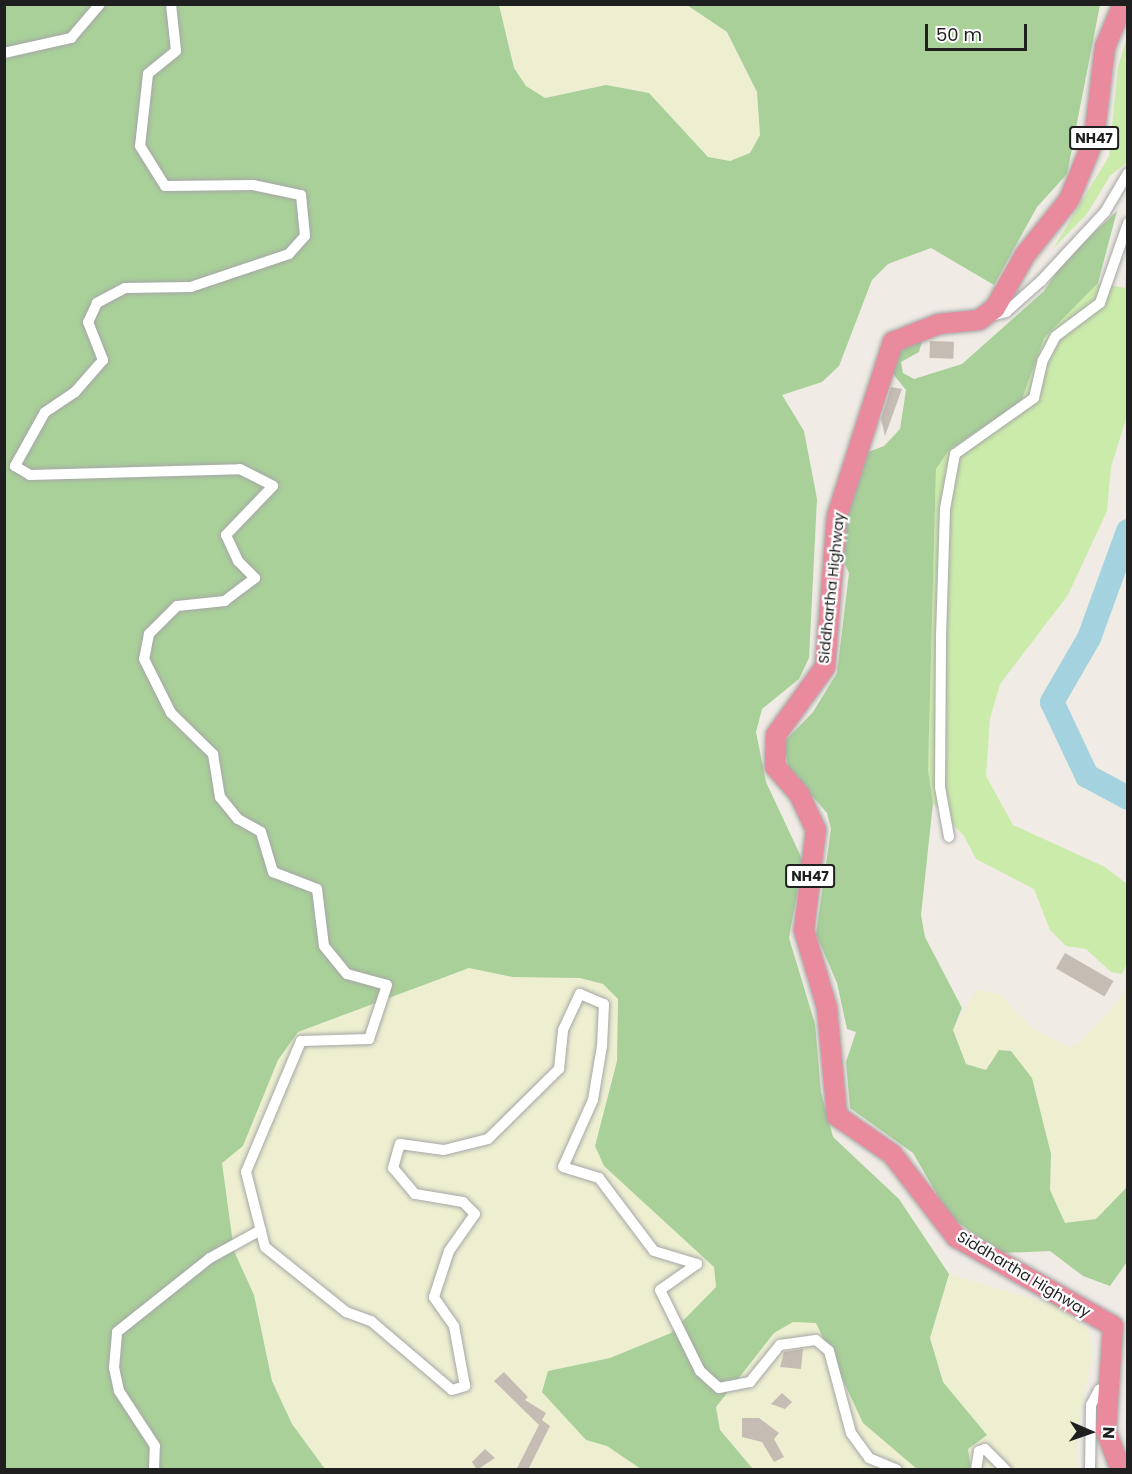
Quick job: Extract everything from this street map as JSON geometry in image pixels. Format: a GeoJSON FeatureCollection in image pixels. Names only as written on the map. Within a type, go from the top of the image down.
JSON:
{"type":"FeatureCollection","features":[{"type":"Feature","properties":{"kind":"highway","name":"NH47"},"geometry":{"type":"LineString","coordinates":[[980,320],[995,308],[1025,255],[1069,200],[1094,139],[1105,47],[1123,4]]}},
{"type":"Feature","properties":{"kind":"highway","name":"Siddhartha Highway"},"geometry":{"type":"LineString","coordinates":[[980,320],[939,324],[893,342],[837,516],[825,667],[776,735],[775,766],[799,794],[816,830],[804,930],[827,1008],[837,1116],[892,1154],[956,1237],[1113,1326],[1111,1384],[1106,1431],[1121,1470]]}},
{"type":"Feature","properties":{"kind":"street"},"geometry":{"type":"LineString","coordinates":[[4,53],[71,38],[100,4]]}},
{"type":"Feature","properties":{"kind":"street"},"geometry":{"type":"LineString","coordinates":[[171,4],[176,51],[148,74],[140,146],[165,186],[253,185],[301,195],[305,236],[289,254],[191,287],[125,288],[97,303],[88,322],[103,360],[75,392],[45,412],[15,466],[30,475],[240,469],[273,486],[226,535],[238,561],[255,578],[225,601],[177,606],[149,634],[144,659],[171,713],[213,754],[220,797],[238,819],[261,832],[273,872],[317,889],[324,946],[347,974],[387,985],[369,1039],[301,1041],[246,1172],[265,1247],[345,1312],[371,1321],[452,1390],[465,1386],[454,1326],[434,1298],[449,1251],[475,1214],[463,1202],[415,1194],[393,1168],[400,1144],[444,1150],[488,1139],[559,1069],[562,1030],[579,994],[604,1004],[602,1046],[593,1100],[563,1167],[599,1178],[654,1251],[698,1264],[660,1290],[664,1306],[700,1371],[719,1388],[750,1382],[780,1346],[816,1340],[829,1351],[851,1433],[869,1458],[897,1470]]}},
{"type":"Feature","properties":{"kind":"street"},"geometry":{"type":"LineString","coordinates":[[980,320],[1006,312],[1041,281],[1105,212],[1128,172]]}},
{"type":"Feature","properties":{"kind":"street"},"geometry":{"type":"LineString","coordinates":[[949,837],[940,787],[941,637],[945,509],[955,454],[1034,398],[1042,360],[1056,336],[1100,303],[1128,223]]}},
{"type":"Feature","properties":{"kind":"street"},"geometry":{"type":"LineString","coordinates":[[154,1470],[155,1446],[119,1391],[114,1368],[117,1332],[210,1258],[261,1230]]}},
{"type":"Feature","properties":{"kind":"street"},"geometry":{"type":"LineString","coordinates":[[1090,1470],[1091,1405],[1099,1390],[1111,1384]]}},
{"type":"Feature","properties":{"kind":"street"},"geometry":{"type":"LineString","coordinates":[[976,1470],[979,1451],[985,1449],[1006,1470]]}},
{"type":"Feature","properties":{"kind":"green space"},"geometry":{"type":"Polygon","coordinates":[[[5,5],[499,5],[514,68],[526,86],[545,98],[606,85],[649,93],[708,157],[730,161],[750,153],[760,135],[757,92],[727,32],[687,5],[1100,5],[1067,174],[1037,207],[994,285],[931,248],[888,264],[872,280],[839,366],[822,382],[782,395],[804,431],[817,499],[809,658],[799,679],[762,709],[756,732],[766,782],[803,861],[789,938],[815,1024],[821,1092],[833,1137],[899,1199],[949,1274],[930,1338],[943,1382],[987,1435],[968,1449],[971,1469],[917,1469],[863,1423],[816,1323],[793,1322],[774,1333],[716,1407],[720,1430],[753,1469],[641,1469],[607,1446],[586,1440],[542,1392],[548,1371],[610,1358],[671,1333],[716,1287],[714,1267],[604,1166],[595,1146],[617,1061],[618,999],[603,984],[580,978],[513,977],[469,968],[298,1032],[278,1060],[243,1146],[222,1163],[234,1251],[254,1295],[272,1381],[292,1424],[325,1469],[5,1470],[5,5]]]}},
{"type":"Feature","properties":{"kind":"green space"},"geometry":{"type":"Polygon","coordinates":[[[499,5],[687,5],[727,32],[757,92],[760,135],[750,153],[730,161],[709,157],[649,93],[606,85],[545,98],[526,86],[514,68],[499,5]]]}},
{"type":"Feature","properties":{"kind":"green space"},"geometry":{"type":"Polygon","coordinates":[[[1127,37],[1127,162],[1110,176],[1087,214],[1053,249],[1109,156],[1118,67],[1127,37]]]}},
{"type":"Feature","properties":{"kind":"green space"},"geometry":{"type":"Polygon","coordinates":[[[1117,211],[1098,283],[1044,338],[1021,402],[949,450],[936,469],[928,770],[933,803],[921,915],[925,937],[962,1008],[953,1030],[966,1064],[986,1070],[999,1050],[1011,1051],[1032,1078],[1051,1154],[1050,1190],[1065,1223],[1096,1219],[1127,1187],[1127,1262],[1110,1286],[1083,1276],[1050,1251],[1001,1253],[950,1217],[913,1153],[850,1108],[846,1062],[856,1032],[847,1029],[837,983],[816,934],[831,829],[827,813],[789,770],[783,743],[813,712],[837,673],[849,573],[843,560],[847,506],[863,454],[884,446],[900,429],[906,390],[890,370],[898,350],[923,338],[919,352],[901,362],[903,373],[914,379],[962,364],[1044,291],[1065,260],[1117,211]]]}},
{"type":"Feature","properties":{"kind":"green space"},"geometry":{"type":"Polygon","coordinates":[[[1127,251],[1127,416],[1111,467],[1107,511],[1068,595],[1000,684],[990,719],[986,776],[1013,825],[1105,867],[1127,884],[1127,963],[1122,974],[1111,972],[1086,949],[1066,946],[1050,930],[1034,889],[976,859],[964,836],[933,803],[928,770],[936,469],[949,450],[1021,402],[1044,338],[1098,283],[1125,288],[1127,251]]]}},
{"type":"Feature","properties":{"kind":"green space"},"geometry":{"type":"Polygon","coordinates":[[[469,968],[513,977],[580,978],[603,984],[618,999],[617,1061],[595,1146],[604,1166],[714,1267],[716,1287],[671,1333],[610,1358],[548,1371],[586,1440],[607,1446],[641,1469],[325,1469],[292,1424],[272,1381],[254,1295],[234,1251],[222,1163],[243,1146],[278,1060],[298,1032],[469,968]]]}},
{"type":"Feature","properties":{"kind":"green space"},"geometry":{"type":"Polygon","coordinates":[[[1127,983],[1127,1187],[1096,1219],[1065,1223],[1050,1190],[1051,1154],[999,1051],[986,1070],[975,1070],[966,1064],[953,1030],[976,990],[999,994],[1030,1026],[1068,1047],[1079,1043],[1118,1002],[1127,983]]]}},
{"type":"Feature","properties":{"kind":"green space"},"geometry":{"type":"Polygon","coordinates":[[[949,1274],[1064,1308],[1088,1331],[1093,1353],[1078,1425],[1077,1469],[971,1469],[968,1449],[986,1434],[943,1382],[930,1338],[949,1274]]]}},
{"type":"Feature","properties":{"kind":"green space"},"geometry":{"type":"Polygon","coordinates":[[[793,1322],[816,1323],[863,1423],[917,1469],[753,1469],[720,1430],[716,1407],[774,1333],[793,1322]]]}},
{"type":"Feature","properties":{"kind":"building"},"geometry":{"type":"Polygon","coordinates":[[[930,341],[954,342],[953,359],[929,358],[930,341]]]}},
{"type":"Feature","properties":{"kind":"building"},"geometry":{"type":"Polygon","coordinates":[[[891,387],[902,389],[885,436],[881,419],[891,387]]]}},
{"type":"Feature","properties":{"kind":"building"},"geometry":{"type":"Polygon","coordinates":[[[1065,953],[1113,981],[1104,997],[1056,969],[1065,953]]]}},
{"type":"Feature","properties":{"kind":"building"},"geometry":{"type":"Polygon","coordinates":[[[803,1349],[801,1369],[780,1367],[784,1352],[803,1349]]]}},
{"type":"Feature","properties":{"kind":"building"},"geometry":{"type":"Polygon","coordinates":[[[504,1372],[528,1397],[525,1400],[546,1413],[542,1420],[550,1426],[528,1470],[516,1470],[539,1425],[494,1381],[504,1372]]]}},
{"type":"Feature","properties":{"kind":"building"},"geometry":{"type":"Polygon","coordinates":[[[782,1393],[792,1402],[785,1409],[771,1404],[782,1393]]]}},
{"type":"Feature","properties":{"kind":"building"},"geometry":{"type":"Polygon","coordinates":[[[742,1418],[759,1418],[779,1433],[774,1439],[784,1457],[774,1462],[762,1442],[742,1437],[742,1418]]]}},
{"type":"Feature","properties":{"kind":"building"},"geometry":{"type":"Polygon","coordinates":[[[485,1449],[495,1458],[477,1470],[472,1462],[485,1449]]]}},
{"type":"Feature","properties":{"kind":"waterway"},"geometry":{"type":"LineString","coordinates":[[1128,531],[1089,638],[1052,702],[1087,776],[1128,798]]}}]}
